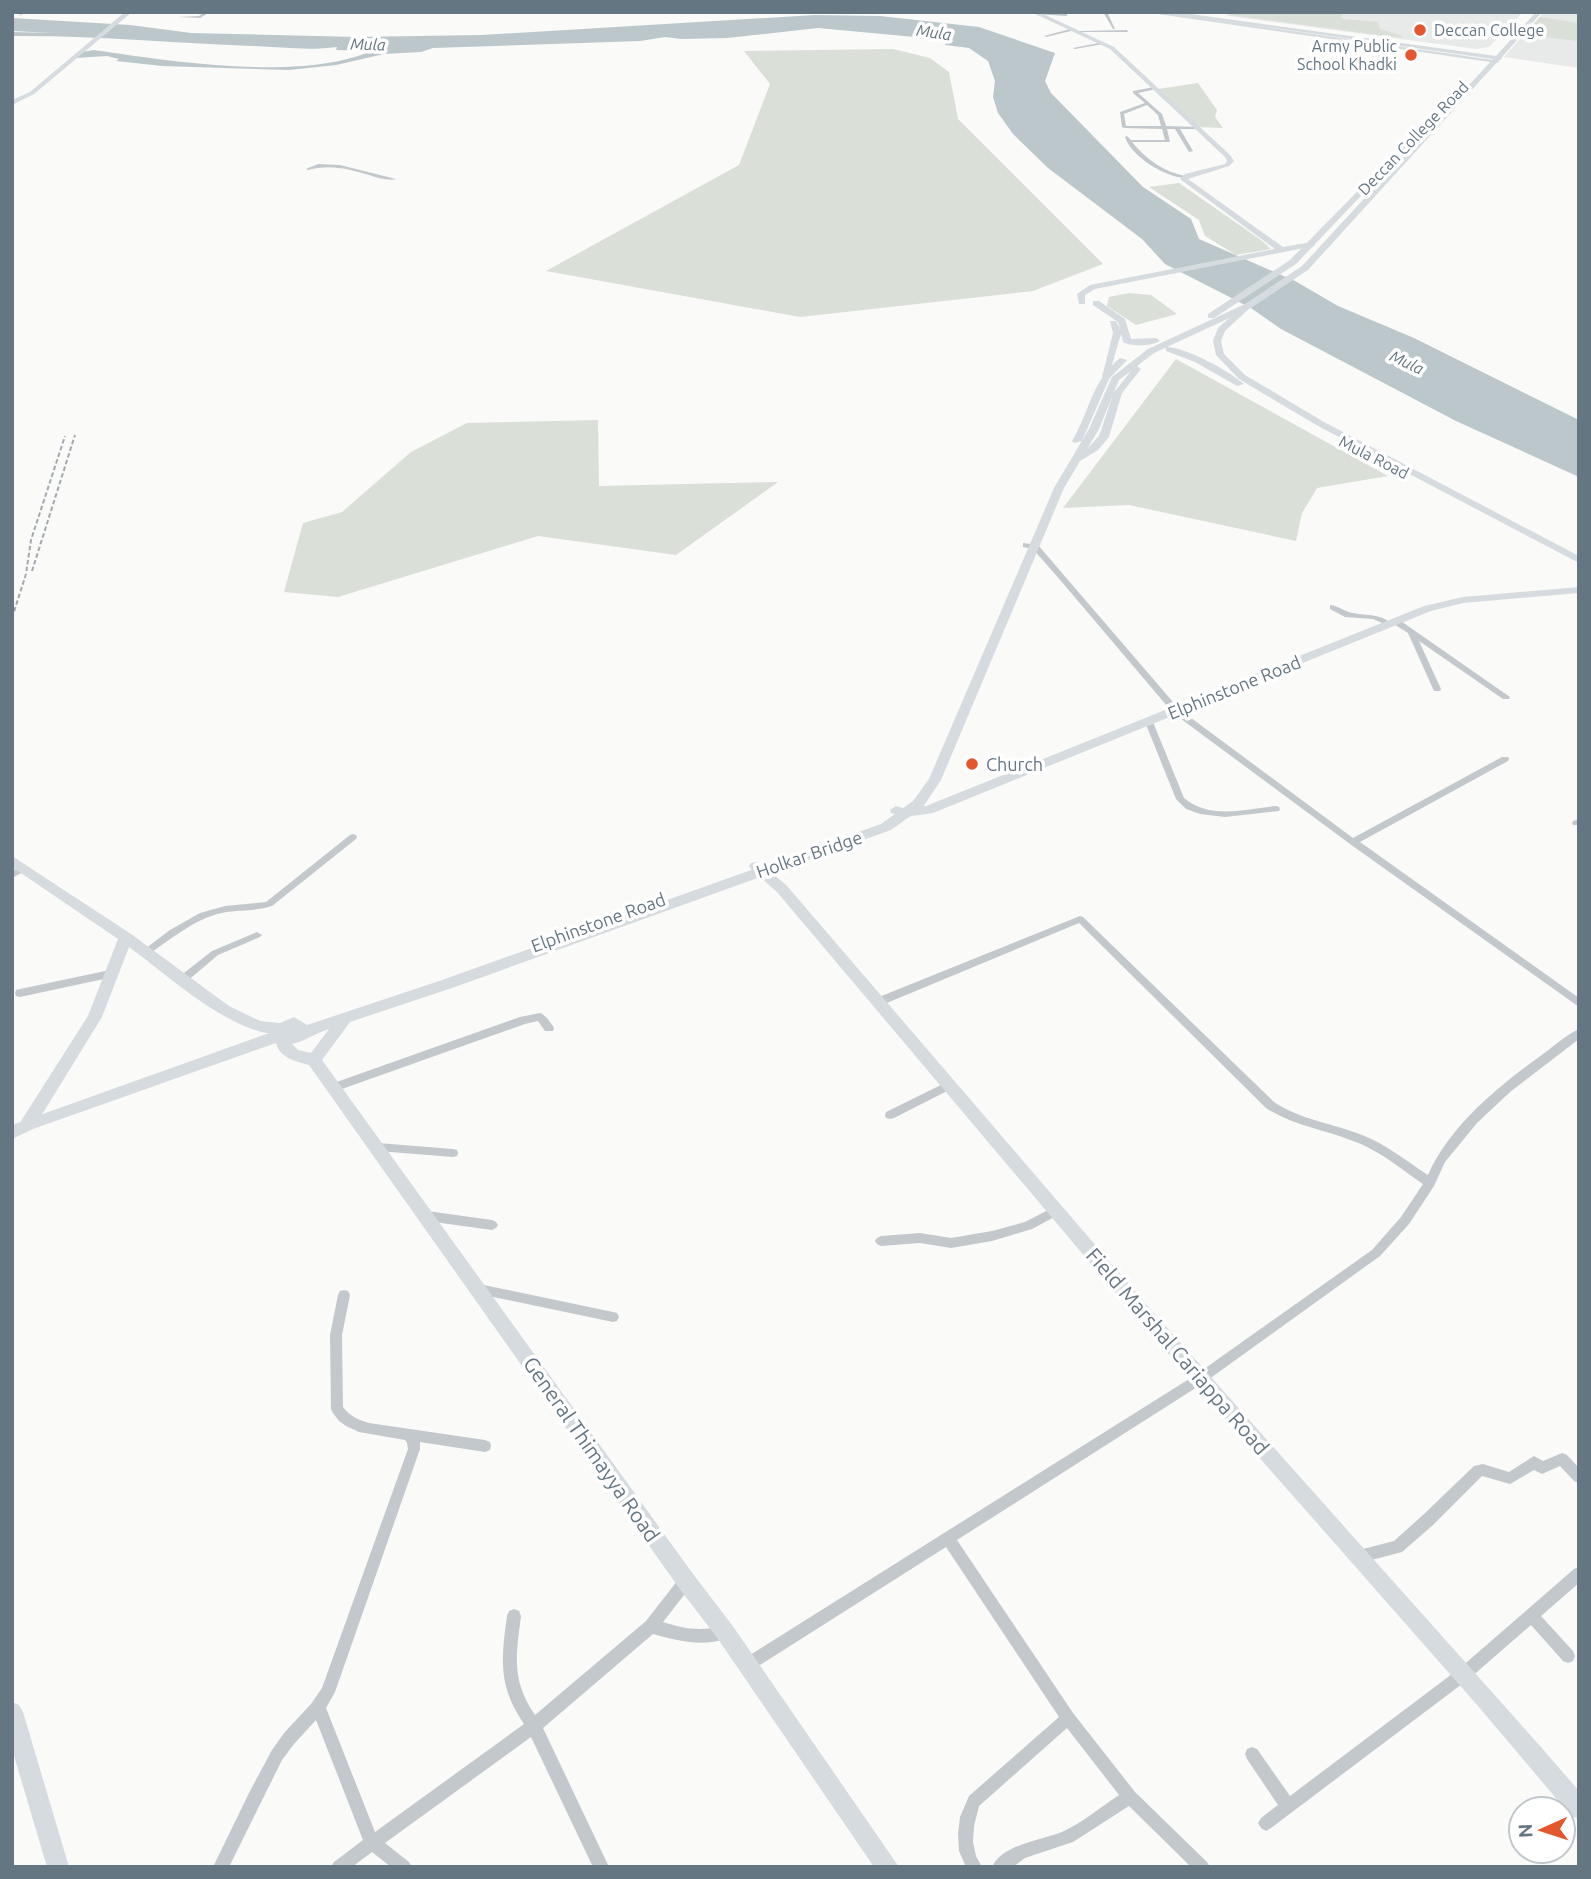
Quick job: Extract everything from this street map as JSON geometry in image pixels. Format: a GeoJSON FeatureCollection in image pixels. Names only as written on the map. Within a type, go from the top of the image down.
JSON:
{"type":"FeatureCollection","features":[{"type":"Feature","properties":{"kind":"main road"},"geometry":{"type":"LineString","coordinates":[[12,103],[33,93],[129,12]]}},
{"type":"Feature","properties":{"kind":"main road"},"geometry":{"type":"LineString","coordinates":[[1147,12],[1211,17]]}},
{"type":"Feature","properties":{"kind":"main road"},"geometry":{"type":"LineString","coordinates":[[1162,12],[1496,56]]}},
{"type":"Feature","properties":{"kind":"main road"},"geometry":{"type":"LineString","coordinates":[[1177,12],[1496,56]]}},
{"type":"Feature","properties":{"kind":"main road"},"geometry":{"type":"LineString","coordinates":[[1191,12],[1211,17]]}},
{"type":"Feature","properties":{"kind":"main road","name":"Deccan College Road"},"geometry":{"type":"LineString","coordinates":[[1248,306],[1312,262],[1496,56],[1528,12]]}},
{"type":"Feature","properties":{"kind":"main road","name":"Deccan College Road"},"geometry":{"type":"LineString","coordinates":[[1163,344],[1293,262],[1539,12]]}},
{"type":"Feature","properties":{"kind":"main road"},"geometry":{"type":"LineString","coordinates":[[1039,13],[1100,41],[1231,161],[1220,169],[1183,177]]}},
{"type":"Feature","properties":{"kind":"main road"},"geometry":{"type":"LineString","coordinates":[[1183,177],[1282,250]]}},
{"type":"Feature","properties":{"kind":"main road"},"geometry":{"type":"LineString","coordinates":[[1270,242],[1294,245],[1312,243]]}},
{"type":"Feature","properties":{"kind":"main road"},"geometry":{"type":"LineString","coordinates":[[901,812],[918,804],[935,780],[1061,465],[1084,431],[1105,374],[1116,330],[1090,303],[1090,296],[1104,284],[1264,255],[1294,245]]}},
{"type":"Feature","properties":{"kind":"main road","name":"Mula Road"},"geometry":{"type":"LineString","coordinates":[[1090,303],[1122,321],[1127,342],[1163,344],[1198,360],[1536,541],[1579,567]]}},
{"type":"Feature","properties":{"kind":"main road"},"geometry":{"type":"LineString","coordinates":[[1248,306],[1221,330],[1217,349],[1242,377],[1318,425]]}},
{"type":"Feature","properties":{"kind":"main road"},"geometry":{"type":"LineString","coordinates":[[1030,546],[1073,462],[1094,429],[1111,386],[1124,370],[1151,351],[1248,306]]}},
{"type":"Feature","properties":{"kind":"main road"},"geometry":{"type":"LineString","coordinates":[[1073,462],[1095,448],[1104,438],[1118,393],[1128,379],[1163,344]]}},
{"type":"Feature","properties":{"kind":"main road"},"geometry":{"type":"LineString","coordinates":[[1105,374],[1130,355],[1163,344],[1179,345],[1198,360]]}},
{"type":"Feature","properties":{"kind":"main road","name":"Mula Road"},"geometry":{"type":"LineString","coordinates":[[1536,541],[1579,560]]}},
{"type":"Feature","properties":{"kind":"main road","name":"Elphinstone Road"},"geometry":{"type":"LineString","coordinates":[[12,1133],[27,1125],[765,866],[901,812],[928,810],[1448,602],[1579,590]]}},
{"type":"Feature","properties":{"kind":"main road","name":"Field Marshal Cariappa Road"},"geometry":{"type":"LineString","coordinates":[[765,866],[947,1086],[1201,1378],[1465,1673],[1579,1808]]}},
{"type":"Feature","properties":{"kind":"main road","name":"Holkar Bridge"},"geometry":{"type":"LineString","coordinates":[[290,1033],[344,1018],[765,866]]}},
{"type":"Feature","properties":{"kind":"main road"},"geometry":{"type":"LineString","coordinates":[[16,868],[125,937],[225,1010],[258,1026],[290,1033]]}},
{"type":"Feature","properties":{"kind":"main road"},"geometry":{"type":"LineString","coordinates":[[27,1125],[94,1017],[125,937]]}},
{"type":"Feature","properties":{"kind":"main road"},"geometry":{"type":"LineString","coordinates":[[310,1059],[344,1018]]}},
{"type":"Feature","properties":{"kind":"main road","name":"General Thimayya Road"},"geometry":{"type":"LineString","coordinates":[[290,1033],[283,1045],[293,1055],[310,1059],[335,1087],[725,1632],[888,1867]]}},
{"type":"Feature","properties":{"kind":"main road"},"geometry":{"type":"LineString","coordinates":[[12,1712],[58,1867]]}},
{"type":"Feature","properties":{"kind":"street"},"geometry":{"type":"LineString","coordinates":[[173,25],[185,12]]}},
{"type":"Feature","properties":{"kind":"street"},"geometry":{"type":"LineString","coordinates":[[180,17],[202,16],[208,12]]}},
{"type":"Feature","properties":{"kind":"street"},"geometry":{"type":"LineString","coordinates":[[1105,12],[1114,28]]}},
{"type":"Feature","properties":{"kind":"street"},"geometry":{"type":"LineString","coordinates":[[1039,13],[1069,15]]}},
{"type":"Feature","properties":{"kind":"street"},"geometry":{"type":"LineString","coordinates":[[1045,36],[1079,31],[1127,31]]}},
{"type":"Feature","properties":{"kind":"street"},"geometry":{"type":"LineString","coordinates":[[1060,37],[1079,31]]}},
{"type":"Feature","properties":{"kind":"street"},"geometry":{"type":"LineString","coordinates":[[1077,46],[1075,47],[1100,41]]}},
{"type":"Feature","properties":{"kind":"street"},"geometry":{"type":"LineString","coordinates":[[1128,141],[1168,141],[1161,117],[1135,91],[1154,88]]}},
{"type":"Feature","properties":{"kind":"street"},"geometry":{"type":"LineString","coordinates":[[1147,104],[1122,113],[1128,141],[1133,149],[1166,173],[1183,177]]}},
{"type":"Feature","properties":{"kind":"street"},"geometry":{"type":"LineString","coordinates":[[1124,127],[1196,128]]}},
{"type":"Feature","properties":{"kind":"street"},"geometry":{"type":"LineString","coordinates":[[1177,128],[1191,151]]}},
{"type":"Feature","properties":{"kind":"street"},"geometry":{"type":"LineString","coordinates":[[308,169],[315,166],[362,170],[394,179]]}},
{"type":"Feature","properties":{"kind":"street"},"geometry":{"type":"LineString","coordinates":[[1030,546],[1177,711],[1353,842],[1579,1003]]}},
{"type":"Feature","properties":{"kind":"street"},"geometry":{"type":"LineString","coordinates":[[1333,607],[1348,615],[1375,617],[1410,632],[1506,697]]}},
{"type":"Feature","properties":{"kind":"street"},"geometry":{"type":"LineString","coordinates":[[1410,632],[1437,689]]}},
{"type":"Feature","properties":{"kind":"street"},"geometry":{"type":"LineString","coordinates":[[1149,722],[1180,799],[1186,806],[1213,814],[1276,809]]}},
{"type":"Feature","properties":{"kind":"street"},"geometry":{"type":"LineString","coordinates":[[1353,842],[1505,759]]}},
{"type":"Feature","properties":{"kind":"street"},"geometry":{"type":"LineString","coordinates":[[146,952],[194,918],[225,909],[258,908],[270,904],[353,838]]}},
{"type":"Feature","properties":{"kind":"street"},"geometry":{"type":"LineString","coordinates":[[877,1002],[1080,919],[1270,1105],[1301,1122],[1358,1138],[1383,1151],[1430,1183]]}},
{"type":"Feature","properties":{"kind":"street"},"geometry":{"type":"LineString","coordinates":[[183,979],[215,953],[257,934]]}},
{"type":"Feature","properties":{"kind":"street"},"geometry":{"type":"LineString","coordinates":[[20,993],[110,974]]}},
{"type":"Feature","properties":{"kind":"street"},"geometry":{"type":"LineString","coordinates":[[335,1087],[524,1020],[540,1017],[549,1027]]}},
{"type":"Feature","properties":{"kind":"street"},"geometry":{"type":"LineString","coordinates":[[747,1665],[1201,1378],[1376,1253],[1392,1238],[1430,1183],[1442,1158],[1481,1109],[1502,1089],[1579,1032]]}},
{"type":"Feature","properties":{"kind":"street"},"geometry":{"type":"LineString","coordinates":[[890,1115],[947,1086]]}},
{"type":"Feature","properties":{"kind":"street"},"geometry":{"type":"LineString","coordinates":[[378,1147],[453,1153]]}},
{"type":"Feature","properties":{"kind":"street"},"geometry":{"type":"LineString","coordinates":[[880,1241],[920,1238],[951,1243],[1028,1226],[1056,1211]]}},
{"type":"Feature","properties":{"kind":"street"},"geometry":{"type":"LineString","coordinates":[[427,1216],[492,1224]]}},
{"type":"Feature","properties":{"kind":"street"},"geometry":{"type":"LineString","coordinates":[[479,1289],[613,1317]]}},
{"type":"Feature","properties":{"kind":"street"},"geometry":{"type":"LineString","coordinates":[[344,1295],[336,1335],[337,1409],[343,1418],[354,1425],[485,1446]]}},
{"type":"Feature","properties":{"kind":"street"},"geometry":{"type":"LineString","coordinates":[[221,1867],[278,1753],[296,1730],[319,1709],[347,1639],[414,1449],[413,1440],[408,1435]]}},
{"type":"Feature","properties":{"kind":"street"},"geometry":{"type":"LineString","coordinates":[[1360,1556],[1396,1547],[1479,1470],[1490,1470],[1510,1478],[1534,1462],[1542,1468],[1562,1459],[1579,1477]]}},
{"type":"Feature","properties":{"kind":"street"},"geometry":{"type":"LineString","coordinates":[[948,1538],[1068,1718],[1130,1797],[1202,1867]]}},
{"type":"Feature","properties":{"kind":"street"},"geometry":{"type":"LineString","coordinates":[[1266,1823],[1465,1673],[1579,1574]]}},
{"type":"Feature","properties":{"kind":"street"},"geometry":{"type":"LineString","coordinates":[[339,1867],[534,1726],[651,1626],[686,1581]]}},
{"type":"Feature","properties":{"kind":"street"},"geometry":{"type":"LineString","coordinates":[[1531,1615],[1568,1656]]}},
{"type":"Feature","properties":{"kind":"street"},"geometry":{"type":"LineString","coordinates":[[514,1616],[508,1667],[519,1706],[534,1726],[601,1867]]}},
{"type":"Feature","properties":{"kind":"street"},"geometry":{"type":"LineString","coordinates":[[651,1626],[697,1638],[725,1632]]}},
{"type":"Feature","properties":{"kind":"street"},"geometry":{"type":"LineString","coordinates":[[319,1709],[371,1842],[404,1867]]}},
{"type":"Feature","properties":{"kind":"street"},"geometry":{"type":"LineString","coordinates":[[974,1867],[969,1859],[965,1830],[966,1819],[974,1801],[1068,1718]]}},
{"type":"Feature","properties":{"kind":"street"},"geometry":{"type":"LineString","coordinates":[[1252,1754],[1288,1806]]}},
{"type":"Feature","properties":{"kind":"street"},"geometry":{"type":"LineString","coordinates":[[1000,1867],[1021,1853],[1068,1837],[1130,1797]]}},
{"type":"Feature","properties":{"kind":"shaded area","name":"Deccan College"},"geometry":{"type":"Polygon","coordinates":[[[1224,12],[1523,12],[1489,47],[1476,49],[1228,16],[1224,12]]]}},
{"type":"Feature","properties":{"kind":"shaded area"},"geometry":{"type":"Polygon","coordinates":[[[1226,12],[1342,12],[1341,19],[1378,22],[1380,29],[1402,38],[1230,15],[1226,12]]]}},
{"type":"Feature","properties":{"kind":"shaded area","name":"Deccan College"},"geometry":{"type":"Polygon","coordinates":[[[1544,12],[1579,12],[1579,68],[1504,57],[1544,12]]]}},
{"type":"Feature","properties":{"kind":"shaded area"},"geometry":{"type":"Polygon","coordinates":[[[1540,17],[1579,23],[1579,41],[1524,35],[1540,17]]]}},
{"type":"Feature","properties":{"kind":"shaded area"},"geometry":{"type":"Polygon","coordinates":[[[893,49],[930,58],[949,72],[958,119],[1103,264],[1033,291],[800,317],[546,271],[739,165],[770,84],[744,51],[893,49]]]}},
{"type":"Feature","properties":{"kind":"shaded area"},"geometry":{"type":"Polygon","coordinates":[[[1198,83],[1217,110],[1215,117],[1223,128],[1198,127],[1158,89],[1198,83]]]}},
{"type":"Feature","properties":{"kind":"shaded area"},"geometry":{"type":"Polygon","coordinates":[[[1179,183],[1271,249],[1236,255],[1205,236],[1199,220],[1149,187],[1179,183]]]}},
{"type":"Feature","properties":{"kind":"shaded area"},"geometry":{"type":"Polygon","coordinates":[[[1129,293],[1151,295],[1177,314],[1136,325],[1107,306],[1109,297],[1129,293]]]}},
{"type":"Feature","properties":{"kind":"shaded area"},"geometry":{"type":"Polygon","coordinates":[[[1176,359],[1388,476],[1317,488],[1302,513],[1296,541],[1129,505],[1063,508],[1176,359]]]}},
{"type":"Feature","properties":{"kind":"shaded area"},"geometry":{"type":"Polygon","coordinates":[[[598,420],[599,486],[778,482],[676,555],[538,536],[338,597],[284,592],[303,523],[342,512],[411,452],[467,423],[598,420]]]}},
{"type":"Feature","properties":{"kind":"water"},"geometry":{"type":"Polygon","coordinates":[[[815,15],[880,16],[979,27],[1055,53],[1045,81],[1051,93],[1143,187],[1191,219],[1199,239],[1295,281],[1338,306],[1414,338],[1579,420],[1579,477],[1456,421],[1281,329],[1251,308],[1165,264],[1142,239],[1048,168],[1013,134],[998,113],[993,97],[995,81],[988,61],[969,48],[945,45],[947,40],[818,28],[727,38],[665,37],[640,41],[433,48],[421,52],[384,54],[336,65],[289,70],[162,66],[116,61],[119,59],[107,56],[75,58],[82,52],[94,50],[196,63],[272,67],[342,60],[371,51],[336,50],[337,47],[316,49],[12,36],[12,32],[53,33],[12,31],[12,18],[130,25],[191,33],[356,37],[482,35],[815,15]]]}},
{"type":"Feature","properties":{"kind":"waterway","name":"Mula"},"geometry":{"type":"LineString","coordinates":[[89,28],[152,34]]}},
{"type":"Feature","properties":{"kind":"railway"},"geometry":{"type":"LineString","coordinates":[[32,571],[75,435]]}},
{"type":"Feature","properties":{"kind":"railway"},"geometry":{"type":"LineString","coordinates":[[12,618],[26,574],[31,540],[65,436]]}},
{"type":"Feature","properties":{"kind":"place","name":"Deccan College"},"geometry":{"type":"Point","coordinates":[1420,30]}},
{"type":"Feature","properties":{"kind":"place","name":"Army Public School Khadki"},"geometry":{"type":"Point","coordinates":[1411,55]}},
{"type":"Feature","properties":{"kind":"place","name":"Church"},"geometry":{"type":"Point","coordinates":[972,764]}}]}
